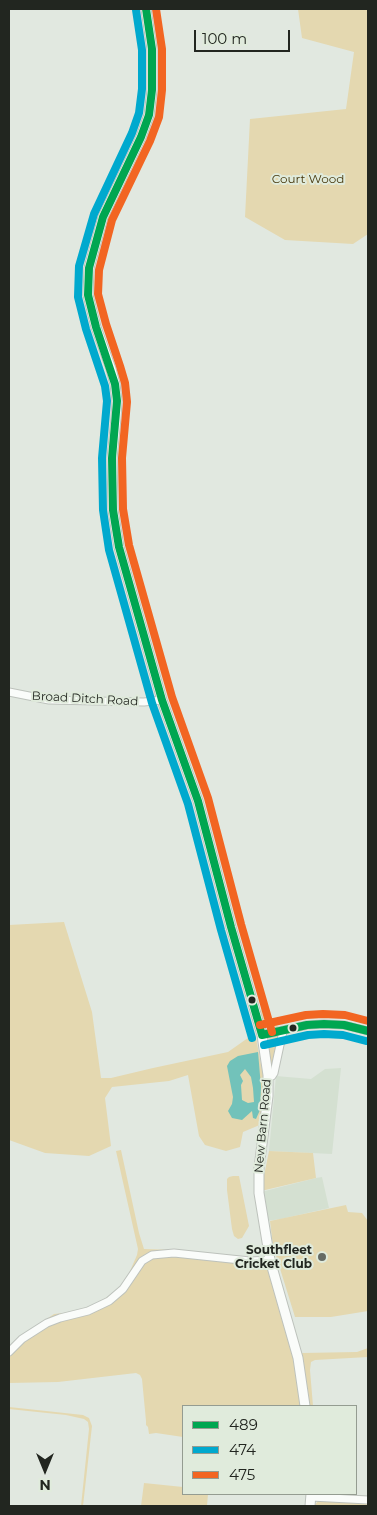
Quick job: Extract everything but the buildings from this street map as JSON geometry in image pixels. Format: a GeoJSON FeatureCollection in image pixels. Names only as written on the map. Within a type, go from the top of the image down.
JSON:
{"type":"FeatureCollection","features":[{"type":"Feature","properties":{"kind":"street","name":"New Barn Road"},"geometry":{"type":"LineString","coordinates":[[146,9],[152,49],[152,90],[149,115],[141,137],[103,217],[89,268],[88,295],[96,327],[115,384],[117,401],[112,458],[113,510],[119,547],[162,700],[198,801],[262,1035],[268,1077],[267,1108],[258,1189],[270,1260],[298,1358],[305,1405]]}},
{"type":"Feature","properties":{"kind":"street","name":"Broad Ditch Road"},"geometry":{"type":"LineString","coordinates":[[9,692],[48,700],[144,702],[162,700]]}},
{"type":"Feature","properties":{"kind":"street"},"geometry":{"type":"LineString","coordinates":[[262,1035],[308,1026],[330,1024],[344,1025],[368,1031]]}},
{"type":"Feature","properties":{"kind":"street"},"geometry":{"type":"LineString","coordinates":[[268,1077],[274,1074],[283,1031]]}},
{"type":"Feature","properties":{"kind":"street"},"geometry":{"type":"LineString","coordinates":[[9,1352],[22,1339],[47,1323],[55,1319],[88,1311],[113,1298],[127,1283],[142,1261],[149,1256],[174,1253],[247,1260],[270,1260]]}},
{"type":"Feature","properties":{"kind":"street"},"geometry":{"type":"LineString","coordinates":[[310,1499],[368,1500]]}},
{"type":"Feature","properties":{"kind":"shaded area"},"geometry":{"type":"Polygon","coordinates":[[[341,1068],[332,1154],[269,1151],[276,1076],[311,1079],[325,1069],[341,1068]]]}},
{"type":"Feature","properties":{"kind":"shaded area"},"geometry":{"type":"Polygon","coordinates":[[[322,1177],[329,1208],[266,1221],[261,1192],[322,1177]]]}},
{"type":"Feature","properties":{"kind":"green space","name":"Court Wood"},"geometry":{"type":"Polygon","coordinates":[[[298,9],[368,9],[368,234],[353,244],[285,240],[245,217],[250,119],[346,109],[354,52],[302,38],[298,9]]]}},
{"type":"Feature","properties":{"kind":"green space"},"geometry":{"type":"Polygon","coordinates":[[[64,922],[92,1012],[101,1078],[111,1078],[228,1052],[255,1033],[263,1075],[262,1124],[243,1132],[240,1147],[226,1151],[205,1145],[199,1136],[188,1075],[169,1081],[112,1087],[105,1098],[111,1146],[89,1156],[45,1153],[9,1140],[9,925],[64,922]]]}},
{"type":"Feature","properties":{"kind":"green space"},"geometry":{"type":"Polygon","coordinates":[[[262,1007],[267,1016],[279,1027],[270,1029],[264,1026],[260,1014],[262,1007]]]}},
{"type":"Feature","properties":{"kind":"green space"},"geometry":{"type":"Polygon","coordinates":[[[279,1035],[271,1071],[267,1041],[271,1037],[279,1035]]]}},
{"type":"Feature","properties":{"kind":"green space"},"geometry":{"type":"Polygon","coordinates":[[[121,1150],[144,1249],[174,1250],[144,1257],[115,1295],[109,1299],[86,1310],[55,1317],[33,1330],[9,1350],[22,1336],[54,1314],[90,1308],[104,1301],[108,1296],[114,1295],[127,1278],[138,1249],[116,1151],[121,1150]]]}},
{"type":"Feature","properties":{"kind":"green space"},"geometry":{"type":"Polygon","coordinates":[[[269,1151],[313,1153],[316,1178],[261,1191],[269,1151]]]}},
{"type":"Feature","properties":{"kind":"green space"},"geometry":{"type":"Polygon","coordinates":[[[239,1176],[249,1226],[242,1238],[238,1239],[234,1236],[232,1229],[227,1190],[227,1179],[239,1176]]]}},
{"type":"Feature","properties":{"kind":"green space","name":"Southfleet Cricket Club"},"geometry":{"type":"Polygon","coordinates":[[[346,1205],[348,1212],[362,1213],[368,1221],[368,1311],[331,1317],[295,1317],[273,1246],[270,1221],[346,1205]]]}},
{"type":"Feature","properties":{"kind":"green space"},"geometry":{"type":"Polygon","coordinates":[[[159,1255],[220,1259],[268,1266],[294,1350],[302,1405],[182,1405],[182,1437],[156,1433],[149,1434],[146,1425],[142,1379],[136,1373],[58,1382],[9,1383],[9,1354],[19,1343],[48,1324],[105,1304],[145,1261],[159,1255]]]}},
{"type":"Feature","properties":{"kind":"green space"},"geometry":{"type":"Polygon","coordinates":[[[368,1348],[368,1357],[315,1360],[311,1362],[313,1405],[307,1405],[302,1353],[357,1352],[368,1348]]]}},
{"type":"Feature","properties":{"kind":"green space"},"geometry":{"type":"Polygon","coordinates":[[[9,1407],[83,1415],[89,1418],[92,1426],[83,1506],[81,1506],[89,1429],[88,1422],[84,1419],[66,1415],[9,1409],[9,1407]]]}},
{"type":"Feature","properties":{"kind":"green space"},"geometry":{"type":"Polygon","coordinates":[[[144,1483],[182,1487],[182,1495],[208,1495],[207,1506],[141,1506],[144,1483]]]}},
{"type":"Feature","properties":{"kind":"green space"},"geometry":{"type":"Polygon","coordinates":[[[318,1501],[368,1501],[368,1506],[314,1506],[318,1501]]]}},
{"type":"Feature","properties":{"kind":"water"},"geometry":{"type":"Polygon","coordinates":[[[258,1052],[261,1087],[260,1110],[256,1119],[253,1118],[252,1111],[242,1120],[232,1118],[228,1111],[233,1097],[227,1066],[230,1061],[238,1056],[258,1052]],[[245,1069],[240,1075],[243,1081],[241,1085],[242,1100],[248,1103],[254,1102],[251,1077],[245,1069]]]}},
{"type":"Feature","properties":{"kind":"transit line","name":"489"},"geometry":{"type":"LineString","coordinates":[[146,9],[152,49],[152,90],[149,115],[141,137],[103,217],[89,268],[88,295],[96,327],[115,384],[117,401],[112,458],[113,510],[119,547],[162,700],[198,801],[262,1035]]}},
{"type":"Feature","properties":{"kind":"transit line","name":"475"},"geometry":{"type":"LineString","coordinates":[[156,9],[162,49],[162,90],[159,117],[150,141],[112,220],[99,270],[98,294],[125,383],[127,402],[122,458],[123,509],[129,545],[172,697],[208,798],[272,1032]]}},
{"type":"Feature","properties":{"kind":"transit line","name":"474"},"geometry":{"type":"LineString","coordinates":[[136,10],[142,50],[142,89],[139,113],[132,133],[94,214],[79,266],[78,297],[86,329],[105,386],[107,401],[102,458],[103,510],[109,550],[152,703],[188,804],[252,1038]]}},
{"type":"Feature","properties":{"kind":"transit line","name":"475"},"geometry":{"type":"LineString","coordinates":[[260,1025],[306,1015],[323,1014],[345,1015],[368,1021]]}},
{"type":"Feature","properties":{"kind":"transit line","name":"489"},"geometry":{"type":"LineString","coordinates":[[262,1035],[307,1025],[324,1024],[344,1025],[368,1031]]}},
{"type":"Feature","properties":{"kind":"transit line","name":"474"},"geometry":{"type":"LineString","coordinates":[[264,1045],[308,1035],[324,1034],[343,1035],[366,1041]]}},
{"type":"Feature","properties":{"kind":"place","name":"Southfleet Cricket Club"},"geometry":{"type":"Point","coordinates":[322,1257]}}]}
